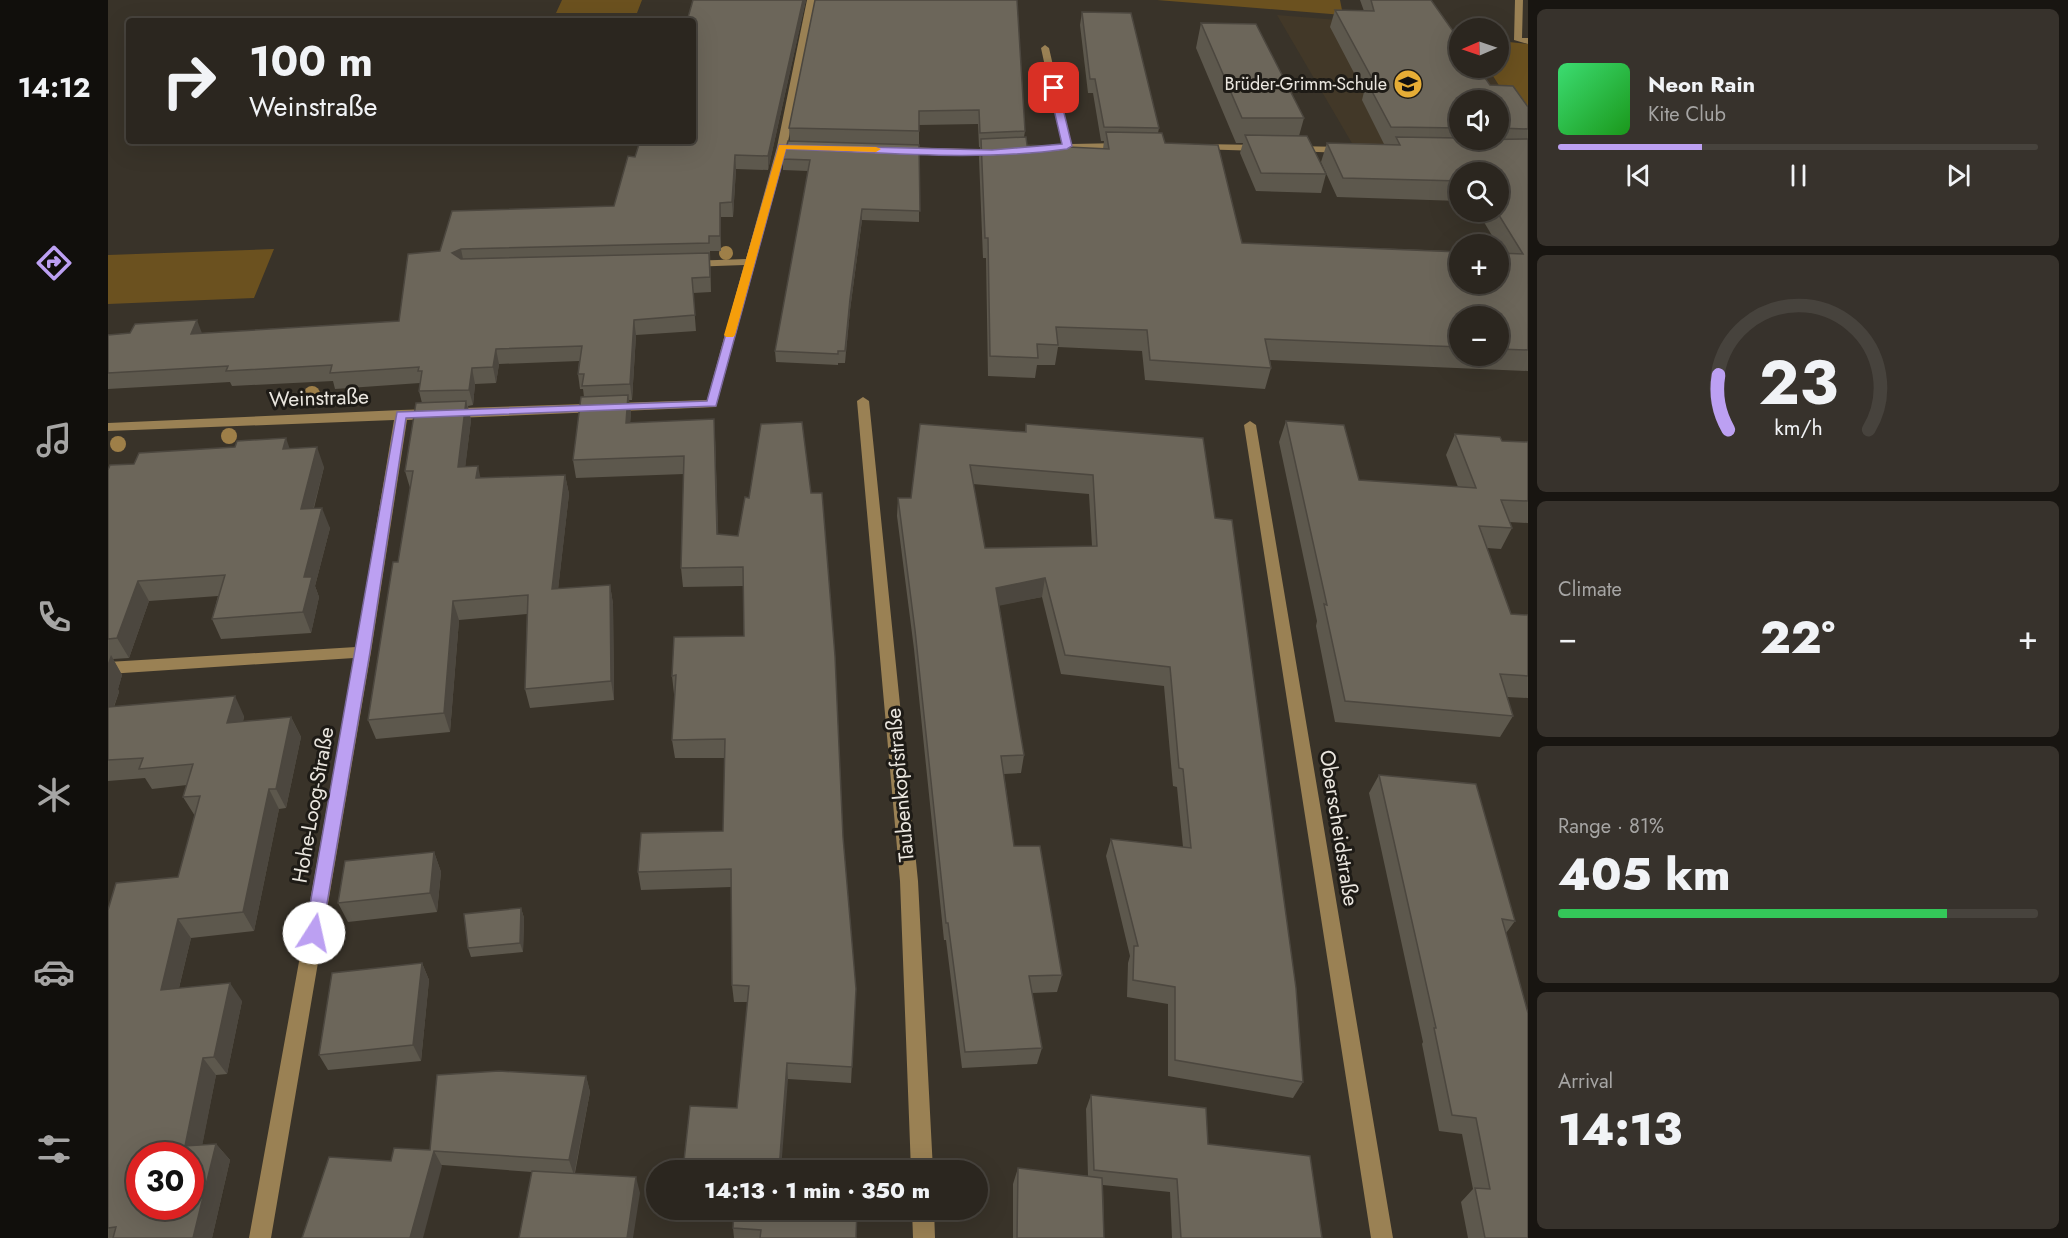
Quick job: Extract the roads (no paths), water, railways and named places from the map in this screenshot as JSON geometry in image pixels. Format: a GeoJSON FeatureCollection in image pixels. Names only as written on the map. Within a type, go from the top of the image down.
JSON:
{"type":"FeatureCollection","features":[{"type":"Feature","properties":{"kind":"street"},"geometry":{"type":"LineString","coordinates":[[678,264],[749,262],[782,147],[811,0]]}},
{"type":"Feature","properties":{"kind":"street"},"geometry":{"type":"LineString","coordinates":[[1519,0],[1518,40],[1528,40]]}},
{"type":"Feature","properties":{"kind":"street"},"geometry":{"type":"LineString","coordinates":[[1045,48],[1067,146]]}},
{"type":"Feature","properties":{"kind":"street"},"geometry":{"type":"LineString","coordinates":[[1034,151],[1067,146],[1138,146]]}},
{"type":"Feature","properties":{"kind":"street"},"geometry":{"type":"LineString","coordinates":[[782,147],[794,147]]}},
{"type":"Feature","properties":{"kind":"street"},"geometry":{"type":"LineString","coordinates":[[1182,147],[1274,149]]}},
{"type":"Feature","properties":{"kind":"street"},"geometry":{"type":"LineString","coordinates":[[1285,149],[1355,150]]}},
{"type":"Feature","properties":{"kind":"street"},"geometry":{"type":"LineString","coordinates":[[887,150],[1015,153]]}},
{"type":"Feature","properties":{"kind":"street","name":"Weinstraße"},"geometry":{"type":"LineString","coordinates":[[108,427],[401,414],[712,404],[749,262]]}},
{"type":"Feature","properties":{"kind":"street","name":"Taubenkopfstraße"},"geometry":{"type":"LineString","coordinates":[[863,401],[909,881],[922,1160]]}},
{"type":"Feature","properties":{"kind":"street","name":"Hohe-Loog-Straße"},"geometry":{"type":"LineString","coordinates":[[260,1238],[363,652],[401,414]]}},
{"type":"Feature","properties":{"kind":"street","name":"Oberscheidstraße"},"geometry":{"type":"LineString","coordinates":[[1250,426],[1382,1238]]}},
{"type":"Feature","properties":{"kind":"street"},"geometry":{"type":"LineString","coordinates":[[108,668],[363,652]]}},
{"type":"Feature","properties":{"kind":"street"},"geometry":{"type":"LineString","coordinates":[[923,1220],[924,1238]]}},
{"type":"Feature","properties":{"kind":"place","name":"Brüder-Grimm-Schule"},"geometry":{"type":"Point","coordinates":[1408,84]}}]}
